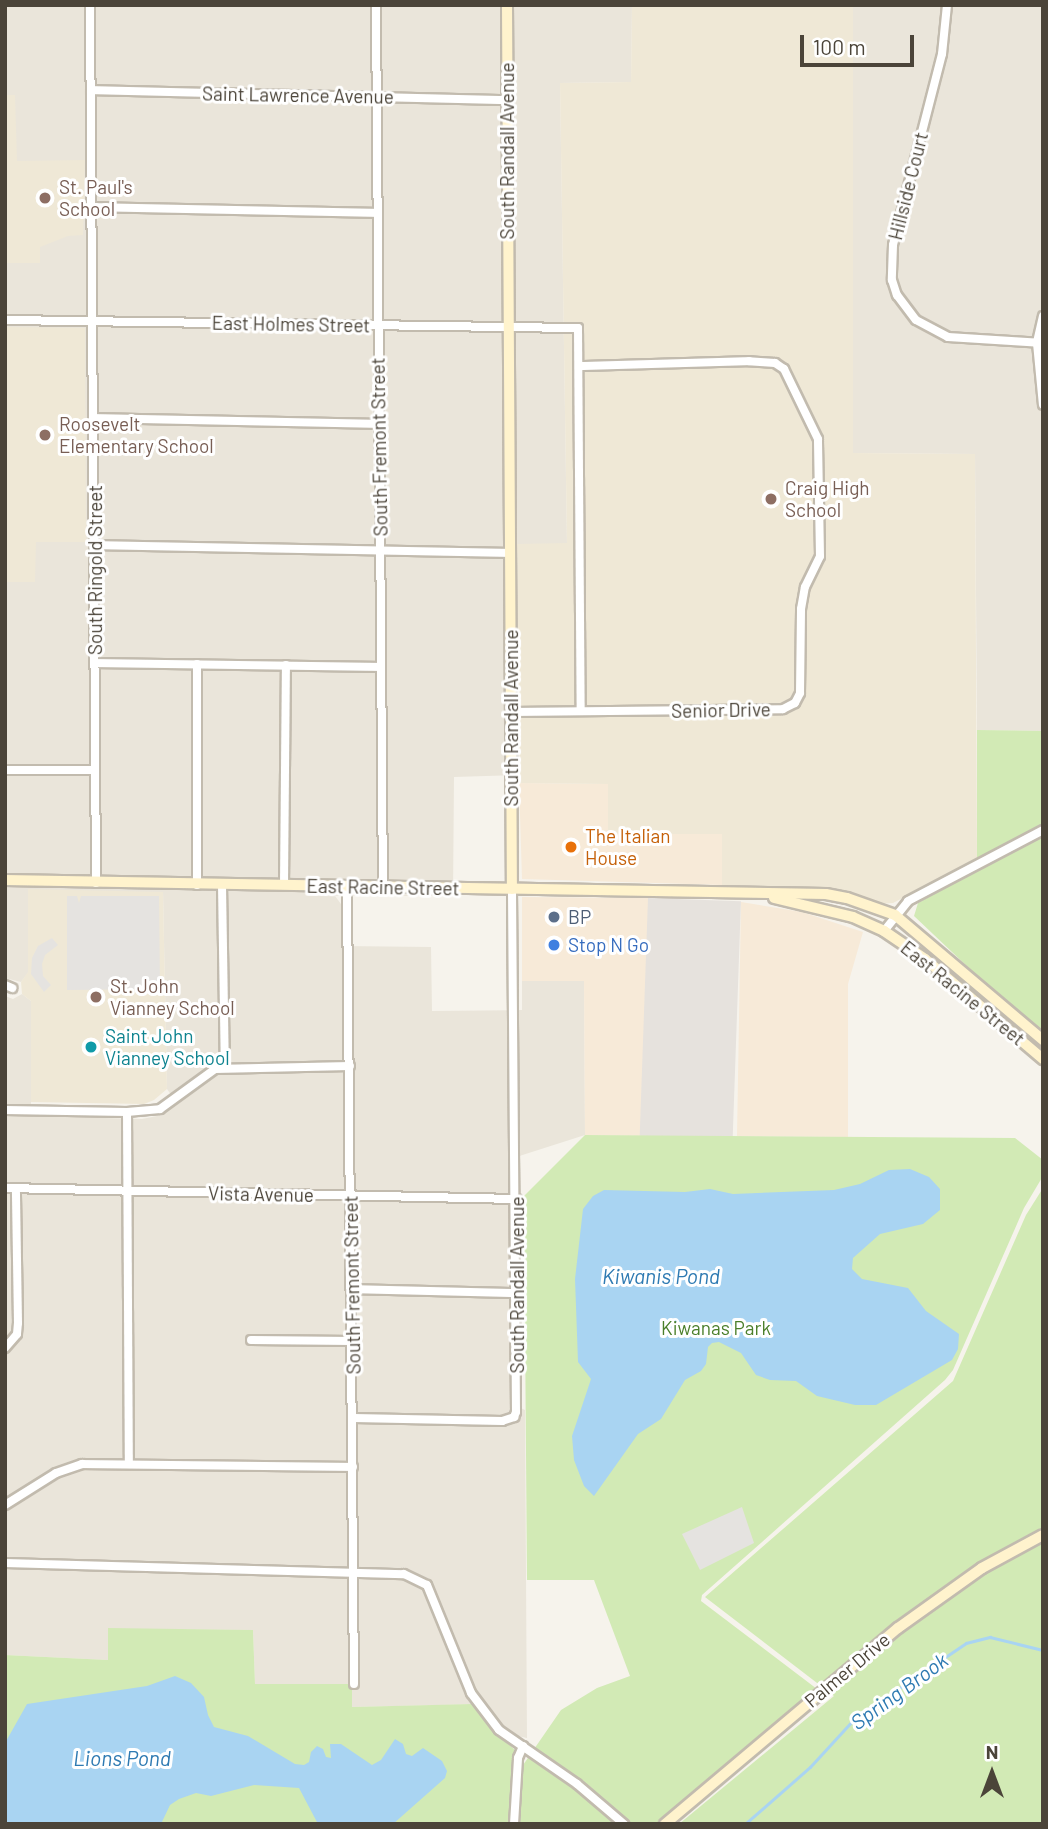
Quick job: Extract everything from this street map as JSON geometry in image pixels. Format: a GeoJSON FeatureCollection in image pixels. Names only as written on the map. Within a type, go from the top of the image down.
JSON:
{"type":"FeatureCollection","features":[{"type":"Feature","properties":{"kind":"main road","name":"South Randall Avenue"},"geometry":{"type":"LineString","coordinates":[[507,5],[512,890]]}},
{"type":"Feature","properties":{"kind":"main road","name":"East Racine Street"},"geometry":{"type":"LineString","coordinates":[[5,880],[761,895],[826,894],[847,898],[895,915],[1043,1040]]}},
{"type":"Feature","properties":{"kind":"main road","name":"East Racine Street"},"geometry":{"type":"LineString","coordinates":[[761,895],[853,917],[884,931],[925,959],[1043,1059]]}},
{"type":"Feature","properties":{"kind":"main road","name":"Palmer Drive"},"geometry":{"type":"LineString","coordinates":[[665,1824],[898,1628],[982,1567],[1043,1535]]}},
{"type":"Feature","properties":{"kind":"street","name":"South Ringold Street"},"geometry":{"type":"LineString","coordinates":[[90,5],[95,418],[96,883]]}},
{"type":"Feature","properties":{"kind":"street","name":"South Fremont Street"},"geometry":{"type":"LineString","coordinates":[[376,5],[383,888]]}},
{"type":"Feature","properties":{"kind":"street","name":"Hillside Court"},"geometry":{"type":"LineString","coordinates":[[947,5],[942,54],[892,245],[892,280],[897,295],[916,320],[948,337],[1040,343]]}},
{"type":"Feature","properties":{"kind":"street","name":"Saint Lawrence Avenue"},"geometry":{"type":"LineString","coordinates":[[91,90],[506,100]]}},
{"type":"Feature","properties":{"kind":"street"},"geometry":{"type":"LineString","coordinates":[[92,206],[378,213]]}},
{"type":"Feature","properties":{"kind":"street"},"geometry":{"type":"LineString","coordinates":[[1043,316],[1040,343],[1043,405]]}},
{"type":"Feature","properties":{"kind":"street","name":"East Holmes Street"},"geometry":{"type":"LineString","coordinates":[[5,320],[578,328],[579,366]]}},
{"type":"Feature","properties":{"kind":"street","name":"Senior Drive"},"geometry":{"type":"LineString","coordinates":[[511,712],[789,707],[800,693],[801,609],[805,587],[817,565],[820,541],[817,431],[792,381],[780,365],[749,361],[579,366]]}},
{"type":"Feature","properties":{"kind":"street"},"geometry":{"type":"LineString","coordinates":[[579,366],[581,711]]}},
{"type":"Feature","properties":{"kind":"street"},"geometry":{"type":"LineString","coordinates":[[95,418],[380,424]]}},
{"type":"Feature","properties":{"kind":"street"},"geometry":{"type":"LineString","coordinates":[[94,545],[509,553]]}},
{"type":"Feature","properties":{"kind":"street"},"geometry":{"type":"LineString","coordinates":[[96,663],[380,667]]}},
{"type":"Feature","properties":{"kind":"street"},"geometry":{"type":"LineString","coordinates":[[197,664],[197,885]]}},
{"type":"Feature","properties":{"kind":"street"},"geometry":{"type":"LineString","coordinates":[[284,885],[286,665]]}},
{"type":"Feature","properties":{"kind":"street"},"geometry":{"type":"LineString","coordinates":[[5,770],[96,770]]}},
{"type":"Feature","properties":{"kind":"street"},"geometry":{"type":"LineString","coordinates":[[884,931],[895,915],[916,896],[1043,830]]}},
{"type":"Feature","properties":{"kind":"street"},"geometry":{"type":"LineString","coordinates":[[222,885],[225,1067]]}},
{"type":"Feature","properties":{"kind":"street","name":"South Fremont Street"},"geometry":{"type":"LineString","coordinates":[[347,887],[355,1684]]}},
{"type":"Feature","properties":{"kind":"street","name":"South Randall Avenue"},"geometry":{"type":"LineString","coordinates":[[354,1418],[502,1421],[514,1417],[516,1412],[517,1199],[512,890]]}},
{"type":"Feature","properties":{"kind":"street"},"geometry":{"type":"LineString","coordinates":[[5,1110],[127,1112],[160,1109],[201,1076],[225,1067],[350,1066]]}},
{"type":"Feature","properties":{"kind":"street"},"geometry":{"type":"LineString","coordinates":[[127,1112],[129,1464]]}},
{"type":"Feature","properties":{"kind":"street","name":"Vista Avenue"},"geometry":{"type":"LineString","coordinates":[[5,1188],[517,1199]]}},
{"type":"Feature","properties":{"kind":"street"},"geometry":{"type":"LineString","coordinates":[[5,1348],[9,1340],[17,1334],[18,1323],[16,1189]]}},
{"type":"Feature","properties":{"kind":"street"},"geometry":{"type":"LineString","coordinates":[[352,1289],[517,1293]]}},
{"type":"Feature","properties":{"kind":"street"},"geometry":{"type":"LineString","coordinates":[[251,1340],[352,1341]]}},
{"type":"Feature","properties":{"kind":"street"},"geometry":{"type":"LineString","coordinates":[[5,1505],[69,1466],[129,1464],[353,1467]]}},
{"type":"Feature","properties":{"kind":"street"},"geometry":{"type":"LineString","coordinates":[[5,1563],[404,1574],[427,1585],[471,1693],[499,1730],[624,1824]]}},
{"type":"Feature","properties":{"kind":"street"},"geometry":{"type":"LineString","coordinates":[[514,1824],[519,1758],[523,1746]]}},
{"type":"Feature","properties":{"kind":"shaded area"},"geometry":{"type":"Polygon","coordinates":[[[5,5],[632,5],[631,82],[560,83],[567,544],[517,544],[519,775],[454,777],[453,896],[335,896],[341,904],[342,946],[431,947],[432,1011],[522,1010],[522,981],[584,981],[585,1135],[510,1159],[512,1404],[525,1410],[527,1738],[513,1735],[500,1725],[485,1704],[352,1707],[351,1684],[255,1684],[253,1630],[108,1629],[108,1660],[5,1655],[5,996],[13,999],[22,994],[31,1001],[31,1116],[142,1119],[157,1116],[176,1102],[167,1089],[163,892],[28,973],[21,982],[5,978],[5,5]]]}},
{"type":"Feature","properties":{"kind":"shaded area","name":"Craig High School"},"geometry":{"type":"Polygon","coordinates":[[[632,5],[853,5],[853,453],[975,454],[977,859],[893,903],[878,904],[823,889],[722,885],[722,834],[608,834],[608,784],[519,783],[517,544],[567,543],[560,83],[631,82],[632,5]]]}},
{"type":"Feature","properties":{"kind":"shaded area"},"geometry":{"type":"Polygon","coordinates":[[[853,5],[1043,5],[1043,731],[977,730],[975,454],[853,453],[853,5]]]}},
{"type":"Feature","properties":{"kind":"shaded area","name":"St. Paul's School"},"geometry":{"type":"Polygon","coordinates":[[[5,95],[15,95],[17,161],[85,160],[83,235],[68,236],[40,247],[40,263],[5,263],[5,95]]]}},
{"type":"Feature","properties":{"kind":"shaded area","name":"Roosevelt Elementary School"},"geometry":{"type":"Polygon","coordinates":[[[5,327],[85,328],[86,542],[36,542],[35,582],[5,582],[5,327]]]}},
{"type":"Feature","properties":{"kind":"shaded area"},"geometry":{"type":"Polygon","coordinates":[[[519,783],[608,784],[609,834],[722,834],[722,885],[522,879],[519,783]]]}},
{"type":"Feature","properties":{"kind":"shaded area","name":"St. John Vianney School"},"geometry":{"type":"Polygon","coordinates":[[[28,889],[163,892],[167,1089],[154,1100],[144,1104],[31,1102],[31,1001],[22,994],[21,982],[28,972],[28,889]]]}},
{"type":"Feature","properties":{"kind":"shaded area"},"geometry":{"type":"Polygon","coordinates":[[[67,896],[77,896],[79,903],[81,896],[159,896],[160,989],[67,990],[67,896]]]}},
{"type":"Feature","properties":{"kind":"shaded area"},"geometry":{"type":"Polygon","coordinates":[[[522,897],[648,898],[649,1136],[585,1135],[584,981],[522,981],[522,897]]]}},
{"type":"Feature","properties":{"kind":"shaded area"},"geometry":{"type":"Polygon","coordinates":[[[648,898],[741,901],[733,1139],[640,1136],[648,898]]]}},
{"type":"Feature","properties":{"kind":"shaded area"},"geometry":{"type":"Polygon","coordinates":[[[741,902],[802,912],[863,932],[848,984],[848,1137],[737,1136],[741,902]]]}},
{"type":"Feature","properties":{"kind":"shaded area"},"geometry":{"type":"Polygon","coordinates":[[[52,938],[58,945],[45,955],[42,964],[43,976],[51,985],[44,992],[31,974],[32,958],[38,946],[52,938]]]}},
{"type":"Feature","properties":{"kind":"shaded area"},"geometry":{"type":"Polygon","coordinates":[[[742,1507],[754,1543],[700,1570],[682,1534],[742,1507]]]}},
{"type":"Feature","properties":{"kind":"green space"},"geometry":{"type":"Polygon","coordinates":[[[977,730],[1043,731],[1043,1032],[991,989],[914,916],[918,903],[977,870],[977,730]]]}},
{"type":"Feature","properties":{"kind":"green space","name":"Kiwanas Park"},"geometry":{"type":"Polygon","coordinates":[[[585,1135],[1015,1138],[1043,1160],[1043,1176],[1024,1208],[953,1370],[945,1380],[702,1595],[701,1601],[817,1689],[657,1824],[520,1824],[521,1768],[561,1710],[597,1688],[630,1676],[594,1580],[527,1580],[524,1196],[585,1135]]]}},
{"type":"Feature","properties":{"kind":"green space"},"geometry":{"type":"Polygon","coordinates":[[[1043,1188],[1043,1824],[679,1824],[834,1696],[705,1597],[953,1381],[1026,1215],[1043,1188]]]}},
{"type":"Feature","properties":{"kind":"green space"},"geometry":{"type":"Polygon","coordinates":[[[108,1628],[253,1630],[255,1684],[352,1684],[352,1707],[472,1704],[486,1723],[516,1751],[510,1824],[5,1824],[5,1655],[108,1660],[108,1628]]]}},
{"type":"Feature","properties":{"kind":"water","name":"Kiwanis Pond"},"geometry":{"type":"Polygon","coordinates":[[[910,1169],[929,1177],[940,1189],[940,1210],[923,1224],[880,1234],[853,1258],[852,1269],[862,1279],[908,1288],[926,1311],[959,1334],[958,1349],[952,1360],[876,1405],[855,1405],[817,1396],[796,1381],[770,1380],[756,1375],[741,1353],[719,1342],[712,1343],[708,1347],[706,1364],[701,1371],[685,1380],[661,1419],[638,1434],[594,1496],[584,1486],[574,1460],[572,1436],[591,1379],[578,1362],[575,1279],[583,1209],[593,1196],[604,1190],[685,1192],[710,1189],[733,1194],[834,1190],[860,1184],[889,1170],[910,1169]]]}},
{"type":"Feature","properties":{"kind":"water","name":"Lions Pond"},"geometry":{"type":"Polygon","coordinates":[[[175,1676],[191,1683],[204,1697],[214,1727],[248,1736],[295,1764],[304,1765],[309,1762],[311,1752],[317,1746],[323,1749],[326,1757],[331,1758],[330,1744],[341,1744],[372,1765],[381,1760],[395,1739],[403,1744],[406,1754],[412,1756],[423,1748],[442,1761],[447,1771],[445,1778],[393,1824],[318,1824],[299,1788],[254,1785],[211,1796],[196,1793],[179,1799],[170,1805],[161,1824],[5,1824],[5,1743],[27,1704],[147,1686],[175,1676]]]}},
{"type":"Feature","properties":{"kind":"waterway","name":"Spring Brook"},"geometry":{"type":"LineString","coordinates":[[745,1824],[810,1767],[855,1718],[966,1643],[990,1637],[1043,1650]]}},
{"type":"Feature","properties":{"kind":"place","name":"St. Paul's School"},"geometry":{"type":"Point","coordinates":[45,198]}},
{"type":"Feature","properties":{"kind":"place","name":"Roosevelt Elementary School"},"geometry":{"type":"Point","coordinates":[45,435]}},
{"type":"Feature","properties":{"kind":"place","name":"Craig High School"},"geometry":{"type":"Point","coordinates":[771,499]}},
{"type":"Feature","properties":{"kind":"place","name":"The Italian House"},"geometry":{"type":"Point","coordinates":[571,847]}},
{"type":"Feature","properties":{"kind":"place","name":"BP"},"geometry":{"type":"Point","coordinates":[554,917]}},
{"type":"Feature","properties":{"kind":"place","name":"Stop N Go"},"geometry":{"type":"Point","coordinates":[554,945]}},
{"type":"Feature","properties":{"kind":"place","name":"St. John Vianney School"},"geometry":{"type":"Point","coordinates":[96,997]}},
{"type":"Feature","properties":{"kind":"place","name":"Saint John Vianney School"},"geometry":{"type":"Point","coordinates":[91,1047]}}]}
